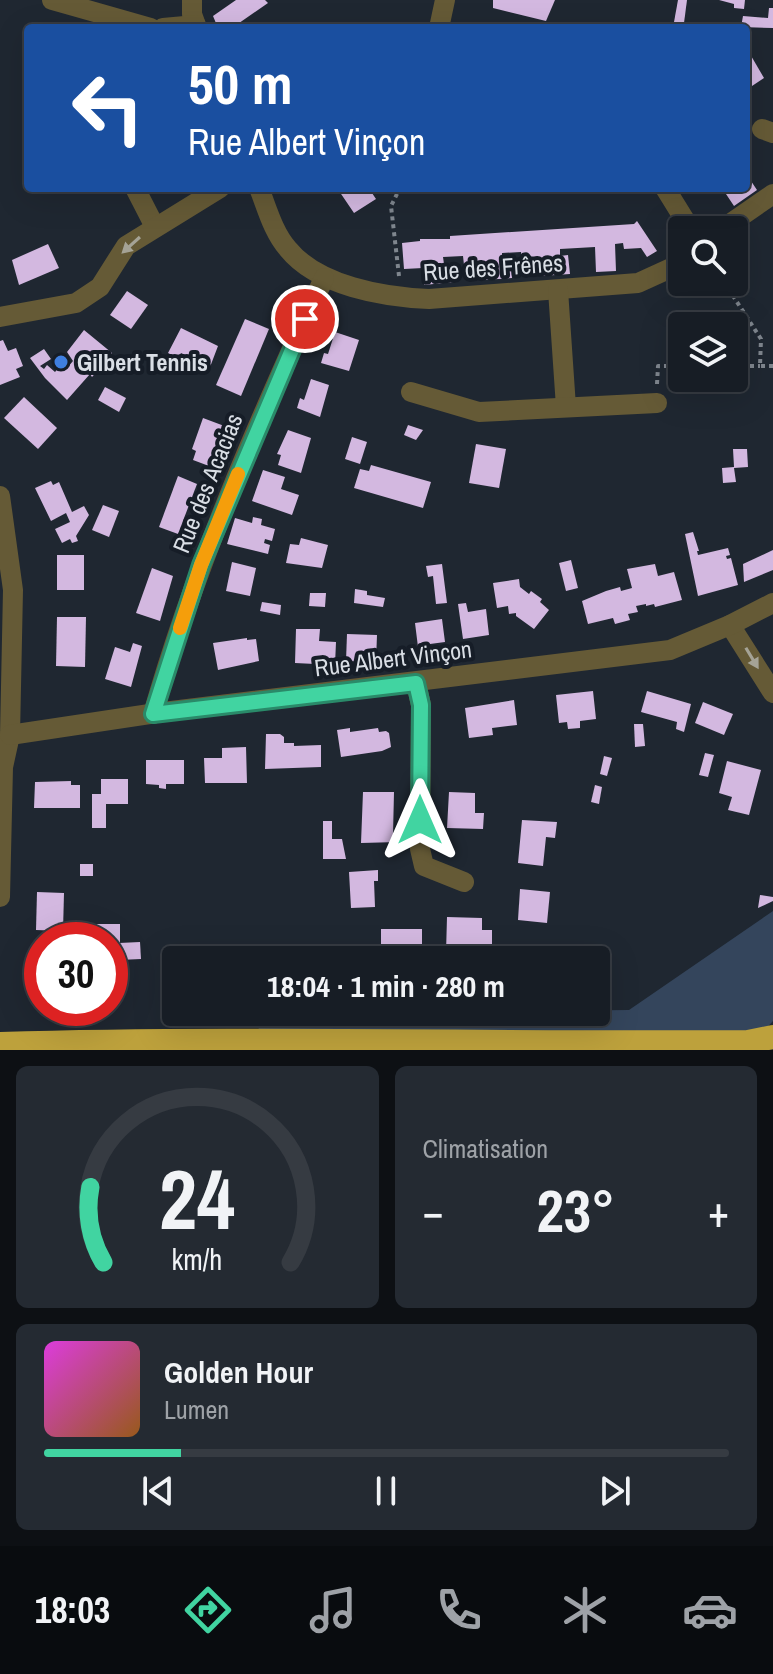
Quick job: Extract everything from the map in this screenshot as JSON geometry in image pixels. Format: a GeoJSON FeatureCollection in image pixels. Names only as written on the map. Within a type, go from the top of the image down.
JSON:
{"type":"FeatureCollection","features":[{"type":"Feature","properties":{"kind":"highway"},"geometry":{"type":"LineString","coordinates":[[0,1044],[103,1041],[564,1044],[748,1042],[773,1037]]}},
{"type":"Feature","properties":{"kind":"highway"},"geometry":{"type":"LineString","coordinates":[[103,1041],[147,1050]]}},
{"type":"Feature","properties":{"kind":"street"},"geometry":{"type":"LineString","coordinates":[[52,0],[92,20],[122,24]]}},
{"type":"Feature","properties":{"kind":"street"},"geometry":{"type":"LineString","coordinates":[[192,0],[195,24]]}},
{"type":"Feature","properties":{"kind":"street"},"geometry":{"type":"LineString","coordinates":[[440,24],[445,0]]}},
{"type":"Feature","properties":{"kind":"street"},"geometry":{"type":"LineString","coordinates":[[137,192],[155,227]]}},
{"type":"Feature","properties":{"kind":"street"},"geometry":{"type":"LineString","coordinates":[[0,317],[76,303],[100,287],[126,246],[213,192]]}},
{"type":"Feature","properties":{"kind":"street","name":"Rue des Frênes"},"geometry":{"type":"LineString","coordinates":[[261,192],[286,248],[306,268],[324,278],[401,298],[429,299],[638,283],[668,269]]}},
{"type":"Feature","properties":{"kind":"street"},"geometry":{"type":"LineString","coordinates":[[667,192],[682,216]]}},
{"type":"Feature","properties":{"kind":"street"},"geometry":{"type":"LineString","coordinates":[[741,216],[773,194]]}},
{"type":"Feature","properties":{"kind":"street","name":"Rue des Acacias"},"geometry":{"type":"LineString","coordinates":[[153,714],[201,565],[324,278]]}},
{"type":"Feature","properties":{"kind":"street"},"geometry":{"type":"LineString","coordinates":[[558,290],[566,407]]}},
{"type":"Feature","properties":{"kind":"street"},"geometry":{"type":"LineString","coordinates":[[411,392],[479,412],[657,403]]}},
{"type":"Feature","properties":{"kind":"street"},"geometry":{"type":"LineString","coordinates":[[0,496],[13,590],[10,735],[3,767],[0,897]]}},
{"type":"Feature","properties":{"kind":"street","name":"Rue Albert Vinçon"},"geometry":{"type":"LineString","coordinates":[[10,735],[153,714],[416,683],[547,663],[670,650],[773,603]]}},
{"type":"Feature","properties":{"kind":"street"},"geometry":{"type":"LineString","coordinates":[[730,625],[773,693]]}},
{"type":"Feature","properties":{"kind":"street"},"geometry":{"type":"LineString","coordinates":[[416,683],[421,705],[420,849],[424,866],[464,882]]}},
{"type":"Feature","properties":{"kind":"path"},"geometry":{"type":"LineString","coordinates":[[398,192],[391,206],[401,298]]}},
{"type":"Feature","properties":{"kind":"path"},"geometry":{"type":"LineString","coordinates":[[733,296],[761,339],[760,366]]}},
{"type":"Feature","properties":{"kind":"path"},"geometry":{"type":"LineString","coordinates":[[657,403],[658,366],[668,366]]}},
{"type":"Feature","properties":{"kind":"path"},"geometry":{"type":"LineString","coordinates":[[748,366],[773,366]]}},
{"type":"Feature","properties":{"kind":"shaded area"},"geometry":{"type":"Polygon","coordinates":[[[773,911],[773,1021],[746,1050],[261,1050],[258,1026],[610,1026],[610,1010],[629,1010],[773,911]]]}},
{"type":"Feature","properties":{"kind":"building"},"geometry":{"type":"Polygon","coordinates":[[[236,0],[265,0],[268,3],[238,24],[216,24],[213,16],[236,0]]]}},
{"type":"Feature","properties":{"kind":"building"},"geometry":{"type":"Polygon","coordinates":[[[493,0],[555,0],[546,21],[493,8],[493,0]]]}},
{"type":"Feature","properties":{"kind":"building"},"geometry":{"type":"Polygon","coordinates":[[[678,0],[687,0],[684,23],[674,22],[678,0]]]}},
{"type":"Feature","properties":{"kind":"building"},"geometry":{"type":"Polygon","coordinates":[[[719,0],[745,0],[744,9],[734,8],[734,4],[719,0]]]}},
{"type":"Feature","properties":{"kind":"building"},"geometry":{"type":"Polygon","coordinates":[[[769,8],[773,8],[773,28],[742,24],[743,16],[768,18],[769,8]]]}},
{"type":"Feature","properties":{"kind":"building"},"geometry":{"type":"Polygon","coordinates":[[[750,54],[764,78],[750,87],[750,54]]]}},
{"type":"Feature","properties":{"kind":"building"},"geometry":{"type":"Polygon","coordinates":[[[750,180],[757,190],[734,206],[725,192],[750,192],[750,180]]]}},
{"type":"Feature","properties":{"kind":"building"},"geometry":{"type":"Polygon","coordinates":[[[340,192],[371,192],[376,199],[354,213],[340,192]]]}},
{"type":"Feature","properties":{"kind":"building"},"geometry":{"type":"Polygon","coordinates":[[[637,221],[657,251],[647,257],[641,248],[624,249],[623,243],[615,244],[616,271],[596,272],[595,247],[560,249],[560,256],[568,255],[570,274],[541,276],[540,260],[522,261],[521,252],[502,253],[502,260],[510,259],[512,278],[483,280],[481,264],[464,265],[463,256],[443,257],[444,264],[452,263],[453,282],[424,285],[423,268],[404,269],[402,243],[420,239],[634,224],[637,221]]]}},
{"type":"Feature","properties":{"kind":"building"},"geometry":{"type":"Polygon","coordinates":[[[48,244],[59,268],[19,285],[12,260],[48,244]]]}},
{"type":"Feature","properties":{"kind":"building"},"geometry":{"type":"Polygon","coordinates":[[[127,291],[148,305],[131,329],[110,315],[127,291]]]}},
{"type":"Feature","properties":{"kind":"building"},"geometry":{"type":"Polygon","coordinates":[[[245,319],[269,329],[241,396],[216,385],[245,319]]]}},
{"type":"Feature","properties":{"kind":"building"},"geometry":{"type":"Polygon","coordinates":[[[181,328],[218,346],[210,367],[181,353],[178,358],[168,353],[181,328]]]}},
{"type":"Feature","properties":{"kind":"building"},"geometry":{"type":"Polygon","coordinates":[[[84,330],[112,353],[108,357],[111,360],[103,370],[100,368],[92,377],[90,374],[67,400],[30,358],[44,349],[51,359],[40,366],[44,369],[47,365],[55,372],[62,364],[67,368],[73,361],[67,352],[84,330]]]}},
{"type":"Feature","properties":{"kind":"building"},"geometry":{"type":"Polygon","coordinates":[[[335,332],[359,340],[349,371],[321,363],[324,353],[328,354],[335,332]]]}},
{"type":"Feature","properties":{"kind":"building"},"geometry":{"type":"Polygon","coordinates":[[[3,340],[8,351],[16,348],[23,366],[16,369],[20,377],[0,385],[0,341],[3,340]]]}},
{"type":"Feature","properties":{"kind":"building"},"geometry":{"type":"Polygon","coordinates":[[[311,379],[329,385],[320,417],[297,408],[300,398],[304,400],[311,379]]]}},
{"type":"Feature","properties":{"kind":"building"},"geometry":{"type":"Polygon","coordinates":[[[105,387],[126,398],[119,412],[98,400],[105,387]]]}},
{"type":"Feature","properties":{"kind":"building"},"geometry":{"type":"Polygon","coordinates":[[[24,397],[57,428],[38,449],[4,418],[24,397]]]}},
{"type":"Feature","properties":{"kind":"building"},"geometry":{"type":"Polygon","coordinates":[[[203,418],[227,427],[216,458],[212,457],[209,466],[193,460],[196,451],[192,449],[203,418]]]}},
{"type":"Feature","properties":{"kind":"building"},"geometry":{"type":"Polygon","coordinates":[[[408,425],[423,430],[416,440],[404,435],[408,425]]]}},
{"type":"Feature","properties":{"kind":"building"},"geometry":{"type":"Polygon","coordinates":[[[288,430],[311,438],[301,473],[278,465],[281,455],[277,454],[288,430]]]}},
{"type":"Feature","properties":{"kind":"building"},"geometry":{"type":"Polygon","coordinates":[[[352,437],[367,442],[360,464],[345,459],[352,437]]]}},
{"type":"Feature","properties":{"kind":"building"},"geometry":{"type":"Polygon","coordinates":[[[476,444],[506,449],[499,488],[469,483],[476,444]]]}},
{"type":"Feature","properties":{"kind":"building"},"geometry":{"type":"Polygon","coordinates":[[[733,449],[747,449],[748,467],[734,468],[736,482],[723,483],[722,468],[734,467],[733,449]]]}},
{"type":"Feature","properties":{"kind":"building"},"geometry":{"type":"Polygon","coordinates":[[[371,465],[431,482],[423,508],[354,488],[360,469],[369,471],[371,465]]]}},
{"type":"Feature","properties":{"kind":"building"},"geometry":{"type":"Polygon","coordinates":[[[263,470],[285,477],[281,489],[299,495],[292,515],[252,501],[263,470]]]}},
{"type":"Feature","properties":{"kind":"building"},"geometry":{"type":"Polygon","coordinates":[[[178,476],[197,484],[178,534],[159,527],[178,476]]]}},
{"type":"Feature","properties":{"kind":"building"},"geometry":{"type":"Polygon","coordinates":[[[51,481],[53,485],[59,482],[72,512],[84,506],[89,515],[76,536],[78,541],[72,543],[70,539],[62,543],[55,529],[70,522],[66,513],[51,521],[35,488],[51,481]]]}},
{"type":"Feature","properties":{"kind":"building"},"geometry":{"type":"Polygon","coordinates":[[[103,505],[119,511],[109,537],[92,530],[103,505]]]}},
{"type":"Feature","properties":{"kind":"building"},"geometry":{"type":"Polygon","coordinates":[[[253,517],[262,519],[261,525],[275,529],[272,541],[265,539],[264,543],[270,545],[268,554],[227,544],[235,518],[252,523],[253,517]]]}},
{"type":"Feature","properties":{"kind":"building"},"geometry":{"type":"Polygon","coordinates":[[[693,532],[698,555],[728,548],[730,555],[726,556],[727,559],[731,558],[738,585],[698,596],[685,534],[693,532]]]}},
{"type":"Feature","properties":{"kind":"building"},"geometry":{"type":"Polygon","coordinates":[[[301,538],[328,545],[322,568],[286,563],[290,544],[299,545],[301,538]]]}},
{"type":"Feature","properties":{"kind":"building"},"geometry":{"type":"Polygon","coordinates":[[[773,550],[773,570],[744,582],[743,564],[773,550]]]}},
{"type":"Feature","properties":{"kind":"building"},"geometry":{"type":"Polygon","coordinates":[[[57,555],[84,555],[84,590],[57,590],[57,555]]]}},
{"type":"Feature","properties":{"kind":"building"},"geometry":{"type":"Polygon","coordinates":[[[571,560],[578,588],[566,591],[559,563],[571,560]]]}},
{"type":"Feature","properties":{"kind":"building"},"geometry":{"type":"Polygon","coordinates":[[[232,562],[256,568],[250,596],[226,591],[232,562]]]}},
{"type":"Feature","properties":{"kind":"building"},"geometry":{"type":"Polygon","coordinates":[[[442,564],[447,603],[436,604],[433,576],[428,577],[426,566],[442,564]]]}},
{"type":"Feature","properties":{"kind":"building"},"geometry":{"type":"Polygon","coordinates":[[[655,564],[658,576],[674,572],[682,600],[655,607],[654,604],[636,606],[638,612],[628,614],[630,620],[615,624],[613,618],[588,624],[582,601],[620,587],[621,591],[632,588],[627,569],[655,564]]]}},
{"type":"Feature","properties":{"kind":"building"},"geometry":{"type":"Polygon","coordinates":[[[152,568],[173,576],[160,621],[136,613],[152,568]]]}},
{"type":"Feature","properties":{"kind":"building"},"geometry":{"type":"Polygon","coordinates":[[[519,579],[520,587],[542,599],[540,602],[549,610],[534,629],[516,613],[509,614],[508,606],[497,608],[493,583],[519,579]]]}},
{"type":"Feature","properties":{"kind":"building"},"geometry":{"type":"Polygon","coordinates":[[[355,589],[385,598],[383,607],[354,603],[355,589]]]}},
{"type":"Feature","properties":{"kind":"building"},"geometry":{"type":"Polygon","coordinates":[[[310,593],[326,593],[325,607],[309,606],[310,593]]]}},
{"type":"Feature","properties":{"kind":"building"},"geometry":{"type":"Polygon","coordinates":[[[262,602],[281,605],[280,615],[260,611],[262,602]]]}},
{"type":"Feature","properties":{"kind":"building"},"geometry":{"type":"Polygon","coordinates":[[[466,603],[468,612],[486,609],[489,635],[463,639],[458,604],[466,603]]]}},
{"type":"Feature","properties":{"kind":"building"},"geometry":{"type":"Polygon","coordinates":[[[57,617],[86,617],[85,667],[56,666],[57,617]]]}},
{"type":"Feature","properties":{"kind":"building"},"geometry":{"type":"Polygon","coordinates":[[[442,619],[445,642],[430,644],[428,649],[421,650],[415,623],[442,619]]]}},
{"type":"Feature","properties":{"kind":"building"},"geometry":{"type":"Polygon","coordinates":[[[296,629],[320,629],[319,641],[336,642],[335,665],[295,663],[296,629]]]}},
{"type":"Feature","properties":{"kind":"building"},"geometry":{"type":"Polygon","coordinates":[[[347,634],[377,635],[376,662],[346,661],[347,634]]]}},
{"type":"Feature","properties":{"kind":"building"},"geometry":{"type":"Polygon","coordinates":[[[256,639],[259,661],[218,670],[213,643],[256,639]]]}},
{"type":"Feature","properties":{"kind":"building"},"geometry":{"type":"Polygon","coordinates":[[[133,643],[142,646],[131,687],[105,679],[115,647],[130,652],[133,643]]]}},
{"type":"Feature","properties":{"kind":"building"},"geometry":{"type":"Polygon","coordinates":[[[593,691],[596,719],[580,721],[580,728],[568,729],[567,722],[559,723],[556,695],[593,691]]]}},
{"type":"Feature","properties":{"kind":"building"},"geometry":{"type":"Polygon","coordinates":[[[647,691],[691,704],[684,732],[676,729],[677,722],[641,712],[647,691]]]}},
{"type":"Feature","properties":{"kind":"building"},"geometry":{"type":"Polygon","coordinates":[[[514,700],[517,725],[492,728],[493,735],[469,738],[465,708],[514,700]]]}},
{"type":"Feature","properties":{"kind":"building"},"geometry":{"type":"Polygon","coordinates":[[[703,702],[733,714],[724,735],[695,723],[703,702]]]}},
{"type":"Feature","properties":{"kind":"building"},"geometry":{"type":"Polygon","coordinates":[[[634,724],[643,724],[645,746],[635,747],[634,724]]]}},
{"type":"Feature","properties":{"kind":"building"},"geometry":{"type":"Polygon","coordinates":[[[350,728],[350,732],[378,728],[379,732],[386,731],[391,747],[341,757],[337,730],[350,728]]]}},
{"type":"Feature","properties":{"kind":"building"},"geometry":{"type":"Polygon","coordinates":[[[266,734],[280,734],[284,737],[284,743],[294,743],[294,746],[321,745],[321,767],[265,769],[266,734]]]}},
{"type":"Feature","properties":{"kind":"building"},"geometry":{"type":"Polygon","coordinates":[[[246,747],[247,783],[205,783],[204,758],[222,758],[222,748],[246,747]]]}},
{"type":"Feature","properties":{"kind":"building"},"geometry":{"type":"Polygon","coordinates":[[[705,753],[714,755],[708,777],[699,775],[705,753]]]}},
{"type":"Feature","properties":{"kind":"building"},"geometry":{"type":"Polygon","coordinates":[[[604,756],[612,758],[607,776],[600,774],[604,756]]]}},
{"type":"Feature","properties":{"kind":"building"},"geometry":{"type":"Polygon","coordinates":[[[146,760],[184,760],[184,784],[166,784],[166,789],[146,784],[146,760]]]}},
{"type":"Feature","properties":{"kind":"building"},"geometry":{"type":"Polygon","coordinates":[[[727,761],[761,770],[749,815],[728,810],[732,797],[719,793],[727,761]]]}},
{"type":"Feature","properties":{"kind":"building"},"geometry":{"type":"Polygon","coordinates":[[[101,779],[128,779],[128,804],[106,804],[106,828],[92,828],[92,794],[101,794],[101,779]]]}},
{"type":"Feature","properties":{"kind":"building"},"geometry":{"type":"Polygon","coordinates":[[[71,781],[71,785],[80,785],[80,808],[34,808],[35,782],[71,781]]]}},
{"type":"Feature","properties":{"kind":"building"},"geometry":{"type":"Polygon","coordinates":[[[595,785],[602,787],[599,804],[591,802],[595,785]]]}},
{"type":"Feature","properties":{"kind":"building"},"geometry":{"type":"Polygon","coordinates":[[[363,792],[394,792],[393,835],[398,835],[398,842],[361,843],[363,792]]]}},
{"type":"Feature","properties":{"kind":"building"},"geometry":{"type":"Polygon","coordinates":[[[449,792],[475,793],[475,813],[484,813],[483,829],[447,828],[449,792]]]}},
{"type":"Feature","properties":{"kind":"building"},"geometry":{"type":"Polygon","coordinates":[[[522,820],[557,822],[555,838],[546,837],[543,866],[518,863],[522,820]]]}},
{"type":"Feature","properties":{"kind":"building"},"geometry":{"type":"Polygon","coordinates":[[[323,821],[332,821],[332,839],[342,839],[346,859],[323,859],[323,821]]]}},
{"type":"Feature","properties":{"kind":"building"},"geometry":{"type":"Polygon","coordinates":[[[80,864],[93,864],[93,876],[80,876],[80,864]]]}},
{"type":"Feature","properties":{"kind":"building"},"geometry":{"type":"Polygon","coordinates":[[[378,870],[378,881],[374,881],[375,907],[351,908],[349,872],[378,870]]]}},
{"type":"Feature","properties":{"kind":"building"},"geometry":{"type":"Polygon","coordinates":[[[520,889],[550,892],[547,923],[518,920],[520,889]]]}},
{"type":"Feature","properties":{"kind":"building"},"geometry":{"type":"Polygon","coordinates":[[[37,892],[64,893],[63,922],[36,922],[37,892]]]}},
{"type":"Feature","properties":{"kind":"building"},"geometry":{"type":"Polygon","coordinates":[[[760,895],[773,897],[773,901],[758,908],[760,895]]]}},
{"type":"Feature","properties":{"kind":"building"},"geometry":{"type":"Polygon","coordinates":[[[447,917],[482,918],[482,930],[492,930],[492,946],[446,946],[447,917]]]}},
{"type":"Feature","properties":{"kind":"building"},"geometry":{"type":"Polygon","coordinates":[[[381,929],[422,929],[422,946],[381,946],[381,929]]]}},
{"type":"Feature","properties":{"kind":"building"},"geometry":{"type":"Polygon","coordinates":[[[140,942],[141,959],[128,960],[128,943],[140,942]]]}},
{"type":"Feature","properties":{"kind":"slow traffic"},"geometry":{"type":"LineString","coordinates":[[180,628],[201,565],[238,474]]}},
{"type":"Feature","properties":{"kind":"place","name":"Gilbert Tennis"},"geometry":{"type":"Point","coordinates":[61,362]}},
{"type":"Feature","properties":{"kind":"route"},"geometry":{"type":"LineString","coordinates":[[305,319],[201,565],[153,714],[416,683],[421,705],[420,820]]}}]}
